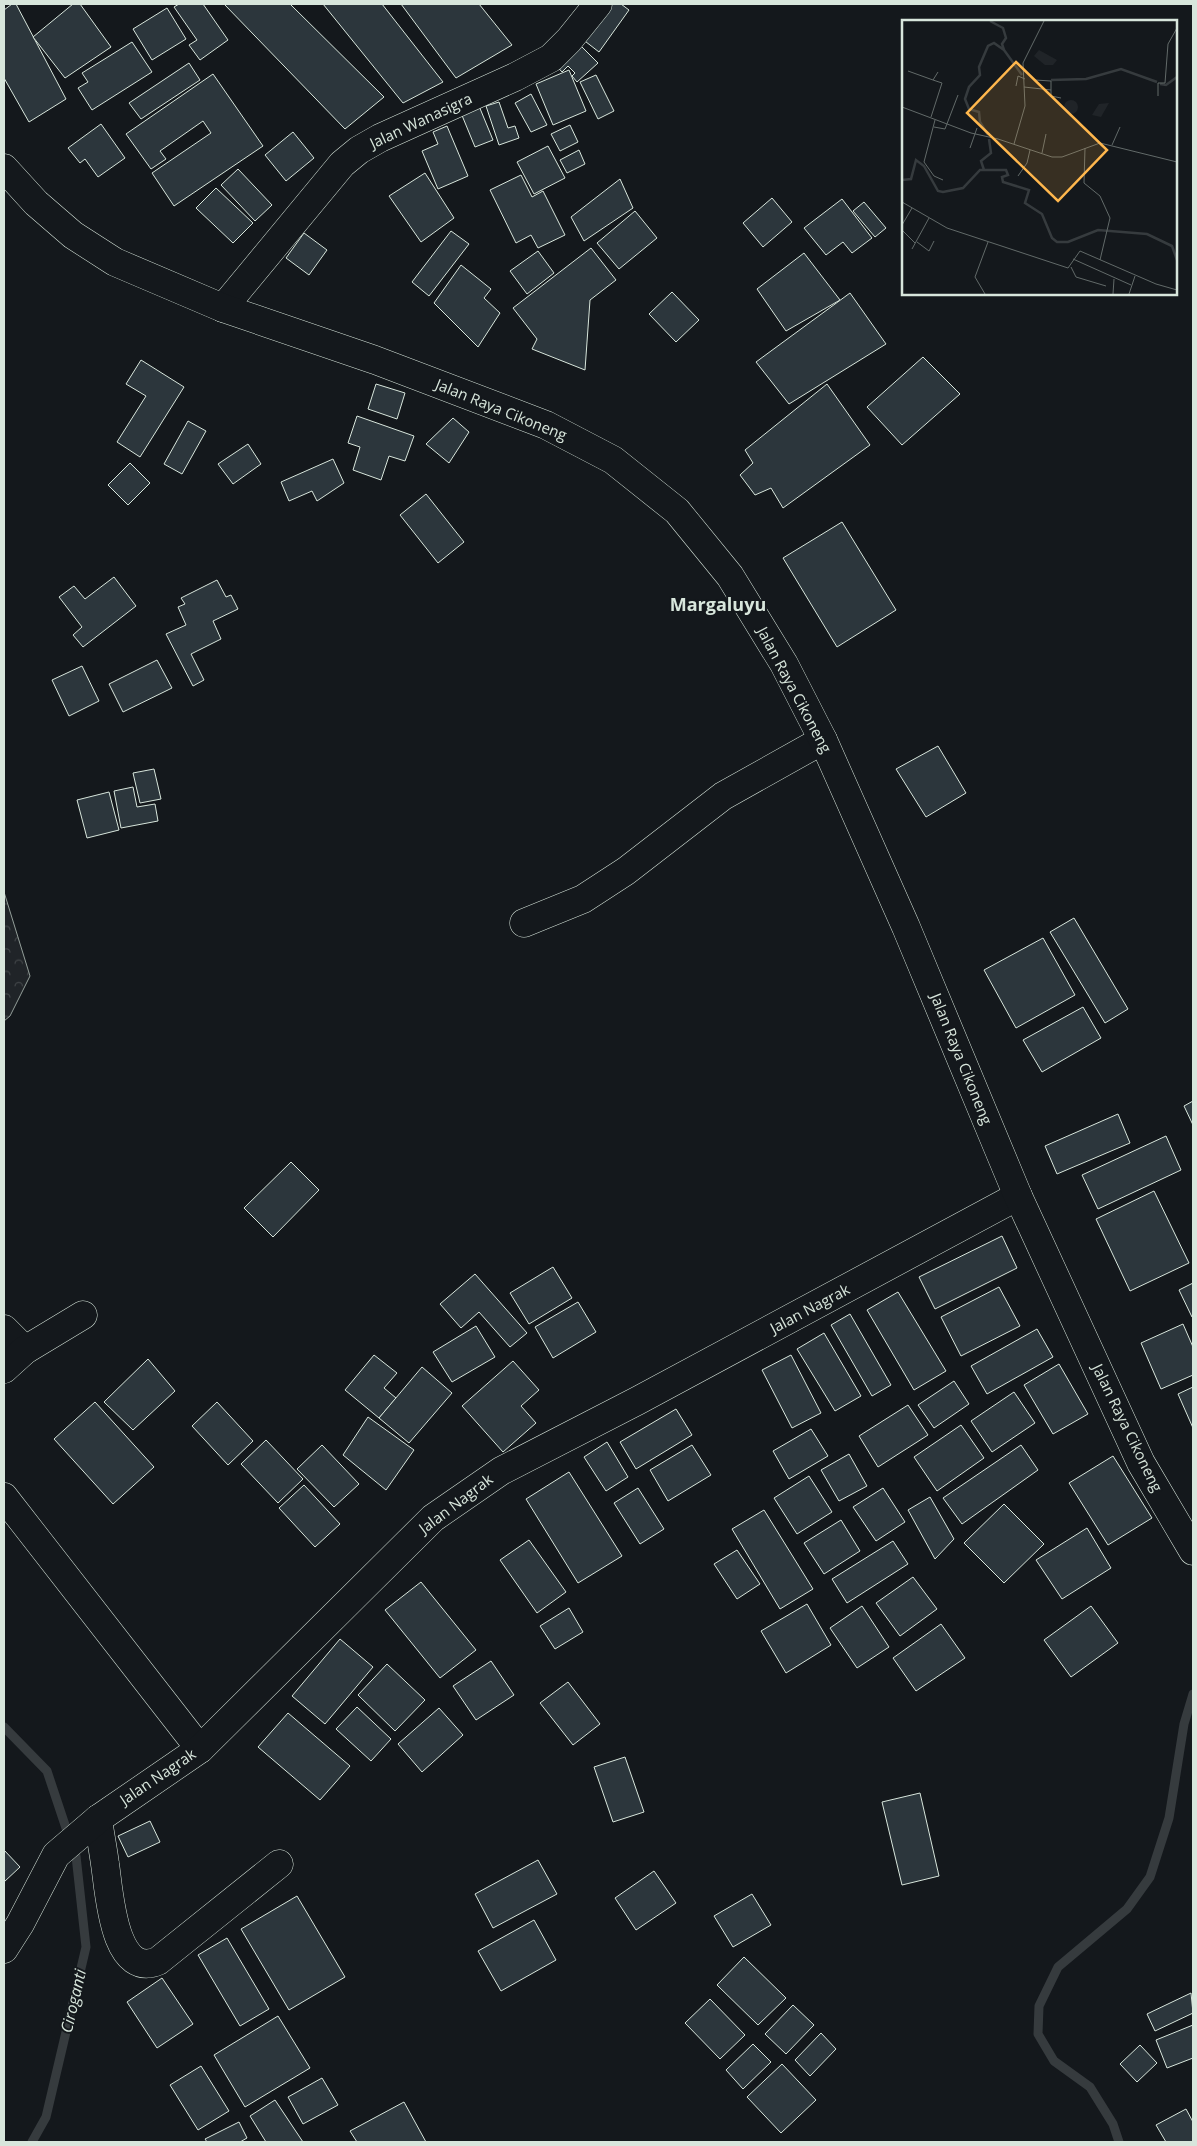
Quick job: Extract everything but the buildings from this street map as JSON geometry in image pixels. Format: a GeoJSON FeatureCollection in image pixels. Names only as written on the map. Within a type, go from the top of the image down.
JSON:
{"type":"FeatureCollection","features":[{"type":"Feature","properties":{"kind":"main road","name":"Jalan Wanasigra"},"geometry":{"type":"LineString","coordinates":[[224,308],[342,164],[359,150],[380,138],[515,77],[552,58],[598,4]]}},
{"type":"Feature","properties":{"kind":"main road","name":"Jalan Raya Cikoneng"},"geometry":{"type":"LineString","coordinates":[[4,168],[36,203],[73,234],[115,262],[224,308],[375,360],[546,425],[613,460],[677,511],[730,576],[784,664],[823,740],[906,927],[1018,1196],[1141,1463],[1193,1552]]}},
{"type":"Feature","properties":{"kind":"main road"},"geometry":{"type":"LineString","coordinates":[[524,923],[583,899],[626,871],[723,796],[823,740]]}},
{"type":"Feature","properties":{"kind":"main road","name":"Jalan Nagrak"},"geometry":{"type":"LineString","coordinates":[[4,1949],[20,1924],[56,1856],[98,1819],[200,1749],[433,1518],[500,1471],[655,1391],[1018,1196]]}},
{"type":"Feature","properties":{"kind":"main road"},"geometry":{"type":"LineString","coordinates":[[4,1369],[25,1350],[83,1315]]}},
{"type":"Feature","properties":{"kind":"main road"},"geometry":{"type":"LineString","coordinates":[[4,1329],[25,1350]]}},
{"type":"Feature","properties":{"kind":"main road"},"geometry":{"type":"LineString","coordinates":[[4,1497],[200,1749]]}},
{"type":"Feature","properties":{"kind":"main road"},"geometry":{"type":"LineString","coordinates":[[98,1819],[111,1910],[119,1940],[130,1956],[141,1963],[158,1961],[279,1864]]}},
{"type":"Feature","properties":{"kind":"green space"},"geometry":{"type":"Polygon","coordinates":[[[4,892],[30,976],[10,1016],[4,1021],[4,892]]]}},
{"type":"Feature","properties":{"kind":"waterway"},"geometry":{"type":"LineString","coordinates":[[1119,2142],[1113,2124],[1090,2087],[1054,2061],[1038,2034],[1039,2006],[1058,1967],[1127,1909],[1150,1877],[1169,1818],[1184,1724],[1193,1694]]}},
{"type":"Feature","properties":{"kind":"waterway","name":"Ciroganti"},"geometry":{"type":"LineString","coordinates":[[4,1727],[47,1771],[69,1837]]}},
{"type":"Feature","properties":{"kind":"waterway","name":"Ciroganti"},"geometry":{"type":"LineString","coordinates":[[32,2142],[46,2117],[86,1947],[76,1856]]}},
{"type":"Feature","properties":{"kind":"district","name":"Margaluyu"},"geometry":{"type":"Point","coordinates":[718,605]}}]}
